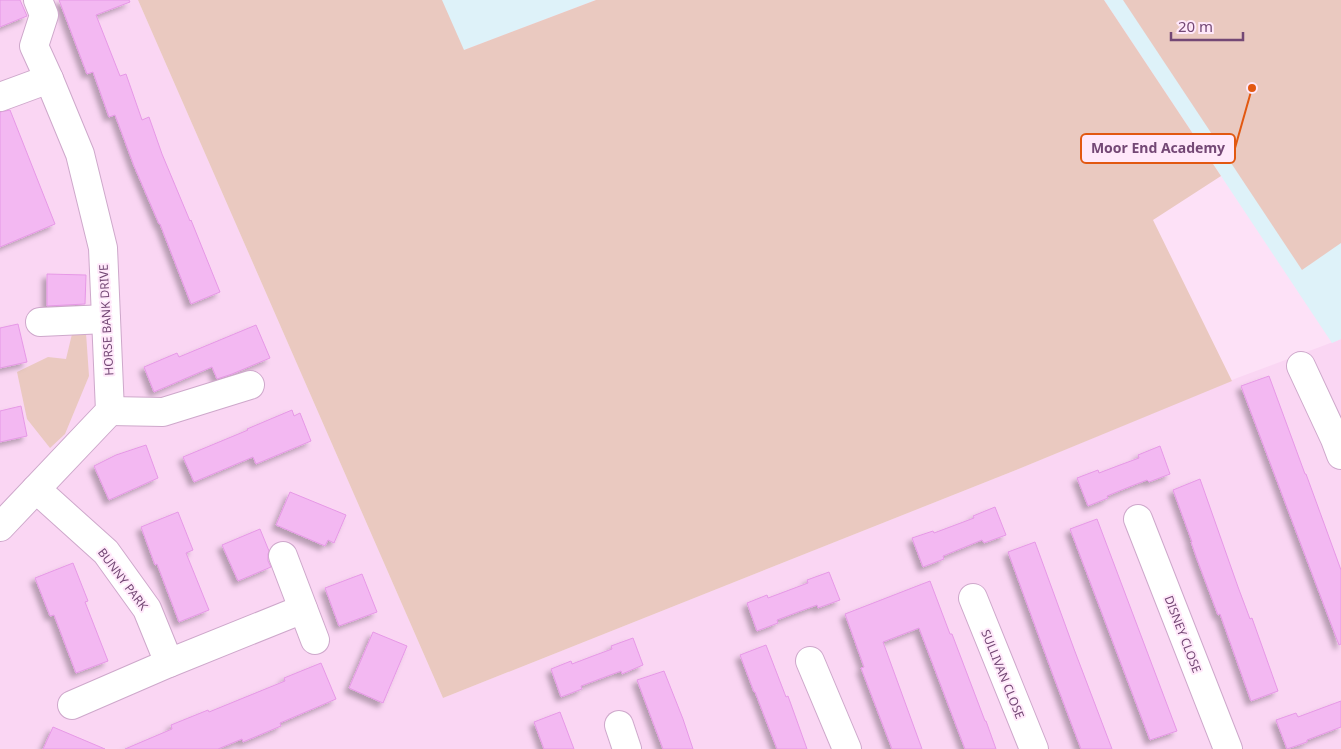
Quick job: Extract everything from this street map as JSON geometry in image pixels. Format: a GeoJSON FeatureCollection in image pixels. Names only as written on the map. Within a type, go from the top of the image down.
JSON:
{"type":"FeatureCollection","features":[{"type":"Feature","properties":{"kind":"street","name":"HORSE BANK DRIVE"},"geometry":{"type":"LineString","coordinates":[[38,0],[44,15],[34,46],[80,154],[103,248],[110,411]]}},
{"type":"Feature","properties":{"kind":"street"},"geometry":{"type":"LineString","coordinates":[[0,97],[49,79]]}},
{"type":"Feature","properties":{"kind":"street"},"geometry":{"type":"LineString","coordinates":[[40,322],[106,319]]}},
{"type":"Feature","properties":{"kind":"street"},"geometry":{"type":"LineString","coordinates":[[1301,366],[1339,444]]}},
{"type":"Feature","properties":{"kind":"street"},"geometry":{"type":"LineString","coordinates":[[0,527],[110,411],[163,412],[250,385]]}},
{"type":"Feature","properties":{"kind":"street","name":"BUNNY PARK"},"geometry":{"type":"LineString","coordinates":[[36,488],[106,552],[147,609],[169,663]]}},
{"type":"Feature","properties":{"kind":"street","name":"DISNEY CLOSE"},"geometry":{"type":"LineString","coordinates":[[1138,519],[1228,749]]}},
{"type":"Feature","properties":{"kind":"street"},"geometry":{"type":"LineString","coordinates":[[283,556],[315,640]]}},
{"type":"Feature","properties":{"kind":"street","name":"SULLIVAN CLOSE"},"geometry":{"type":"LineString","coordinates":[[973,598],[1034,749]]}},
{"type":"Feature","properties":{"kind":"street"},"geometry":{"type":"LineString","coordinates":[[72,705],[169,663],[303,609]]}},
{"type":"Feature","properties":{"kind":"street"},"geometry":{"type":"LineString","coordinates":[[810,661],[846,749]]}},
{"type":"Feature","properties":{"kind":"shaded area"},"geometry":{"type":"Polygon","coordinates":[[[0,0],[138,0],[443,698],[1021,468],[1237,378],[1341,339],[1341,749],[0,749],[0,0]]]}},
{"type":"Feature","properties":{"kind":"shaded area"},"geometry":{"type":"Polygon","coordinates":[[[138,0],[442,0],[464,50],[596,0],[1104,0],[1221,176],[1153,220],[1232,381],[1021,468],[443,698],[138,0]]]}},
{"type":"Feature","properties":{"kind":"shaded area"},"geometry":{"type":"Polygon","coordinates":[[[437,0],[596,0],[459,52],[437,0]]]}},
{"type":"Feature","properties":{"kind":"shaded area"},"geometry":{"type":"Polygon","coordinates":[[[1104,0],[1341,0],[1341,339],[1332,343],[1104,0]]]}},
{"type":"Feature","properties":{"kind":"shaded area"},"geometry":{"type":"Polygon","coordinates":[[[1123,0],[1341,0],[1341,243],[1302,270],[1123,0]]]}},
{"type":"Feature","properties":{"kind":"shaded area"},"geometry":{"type":"Polygon","coordinates":[[[86,333],[89,376],[65,434],[50,448],[27,419],[17,372],[48,357],[66,359],[72,334],[86,333]]]}},
{"type":"Feature","properties":{"kind":"building"},"geometry":{"type":"Polygon","coordinates":[[[0,0],[20,0],[27,16],[0,27],[0,0]]]}},
{"type":"Feature","properties":{"kind":"building"},"geometry":{"type":"Polygon","coordinates":[[[59,0],[129,0],[130,2],[96,15],[120,76],[126,74],[142,120],[149,117],[162,154],[220,292],[191,304],[115,115],[109,117],[93,72],[87,74],[59,0]]]}},
{"type":"Feature","properties":{"kind":"building"},"geometry":{"type":"Polygon","coordinates":[[[10,110],[55,224],[0,247],[0,112],[10,110]]]}},
{"type":"Feature","properties":{"kind":"building"},"geometry":{"type":"Polygon","coordinates":[[[47,274],[86,275],[85,304],[47,306],[47,274]]]}},
{"type":"Feature","properties":{"kind":"building"},"geometry":{"type":"Polygon","coordinates":[[[18,324],[27,362],[0,368],[0,328],[18,324]]]}},
{"type":"Feature","properties":{"kind":"building"},"geometry":{"type":"Polygon","coordinates":[[[256,325],[270,358],[217,379],[212,367],[154,392],[144,367],[177,353],[179,357],[256,325]]]}},
{"type":"Feature","properties":{"kind":"building"},"geometry":{"type":"Polygon","coordinates":[[[1269,376],[1341,570],[1341,644],[1339,645],[1241,386],[1269,376]]]}},
{"type":"Feature","properties":{"kind":"building"},"geometry":{"type":"Polygon","coordinates":[[[21,406],[27,436],[0,442],[0,411],[21,406]]]}},
{"type":"Feature","properties":{"kind":"building"},"geometry":{"type":"Polygon","coordinates":[[[292,410],[294,416],[300,413],[311,441],[256,464],[253,457],[194,482],[183,457],[292,410]]]}},
{"type":"Feature","properties":{"kind":"building"},"geometry":{"type":"Polygon","coordinates":[[[146,445],[158,478],[109,500],[94,466],[116,455],[146,445]]]}},
{"type":"Feature","properties":{"kind":"building"},"geometry":{"type":"Polygon","coordinates":[[[1160,446],[1170,474],[1129,487],[1088,506],[1077,478],[1098,470],[1099,473],[1139,458],[1138,455],[1160,446]]]}},
{"type":"Feature","properties":{"kind":"building"},"geometry":{"type":"Polygon","coordinates":[[[1200,479],[1238,587],[1250,619],[1252,618],[1278,691],[1251,701],[1220,614],[1218,615],[1198,562],[1173,490],[1200,479]]]}},
{"type":"Feature","properties":{"kind":"building"},"geometry":{"type":"Polygon","coordinates":[[[290,492],[346,515],[334,543],[328,540],[325,546],[276,525],[290,492]]]}},
{"type":"Feature","properties":{"kind":"building"},"geometry":{"type":"Polygon","coordinates":[[[995,507],[1006,535],[984,543],[982,540],[943,556],[944,559],[923,567],[912,538],[933,531],[934,533],[974,518],[973,516],[995,507]]]}},
{"type":"Feature","properties":{"kind":"building"},"geometry":{"type":"Polygon","coordinates":[[[178,512],[193,550],[186,553],[209,610],[179,622],[141,527],[178,512]]]}},
{"type":"Feature","properties":{"kind":"building"},"geometry":{"type":"Polygon","coordinates":[[[1097,519],[1177,731],[1150,740],[1070,529],[1097,519]]]}},
{"type":"Feature","properties":{"kind":"building"},"geometry":{"type":"Polygon","coordinates":[[[260,529],[269,551],[268,561],[271,567],[238,581],[222,545],[260,529]]]}},
{"type":"Feature","properties":{"kind":"building"},"geometry":{"type":"Polygon","coordinates":[[[1035,542],[1112,749],[1081,749],[1053,675],[1008,552],[1035,542]]]}},
{"type":"Feature","properties":{"kind":"building"},"geometry":{"type":"Polygon","coordinates":[[[73,563],[88,601],[85,602],[108,661],[76,673],[54,615],[50,616],[35,578],[73,563]]]}},
{"type":"Feature","properties":{"kind":"building"},"geometry":{"type":"Polygon","coordinates":[[[829,572],[840,600],[818,608],[817,605],[798,612],[777,620],[778,623],[757,631],[747,603],[767,595],[768,598],[808,583],[807,580],[829,572]]]}},
{"type":"Feature","properties":{"kind":"building"},"geometry":{"type":"Polygon","coordinates":[[[362,574],[377,612],[339,626],[325,588],[362,574]]]}},
{"type":"Feature","properties":{"kind":"building"},"geometry":{"type":"Polygon","coordinates":[[[930,581],[996,749],[965,749],[919,628],[883,642],[922,749],[892,749],[861,668],[864,667],[845,614],[930,581]]]}},
{"type":"Feature","properties":{"kind":"building"},"geometry":{"type":"Polygon","coordinates":[[[373,632],[407,646],[383,703],[349,688],[373,632]]]}},
{"type":"Feature","properties":{"kind":"building"},"geometry":{"type":"Polygon","coordinates":[[[633,638],[643,665],[622,674],[621,671],[581,686],[582,689],[561,697],[551,669],[571,661],[572,664],[612,649],[611,646],[633,638]]]}},
{"type":"Feature","properties":{"kind":"building"},"geometry":{"type":"Polygon","coordinates":[[[766,645],[786,697],[788,696],[807,749],[777,749],[754,692],[740,655],[766,645]]]}},
{"type":"Feature","properties":{"kind":"building"},"geometry":{"type":"Polygon","coordinates":[[[321,663],[336,699],[280,723],[281,726],[243,742],[242,739],[218,749],[125,749],[172,729],[171,725],[208,710],[209,712],[285,681],[284,678],[321,663]]]}},
{"type":"Feature","properties":{"kind":"building"},"geometry":{"type":"Polygon","coordinates":[[[664,671],[693,749],[663,749],[637,680],[664,671]]]}},
{"type":"Feature","properties":{"kind":"building"},"geometry":{"type":"Polygon","coordinates":[[[1341,701],[1341,727],[1287,749],[1276,720],[1296,713],[1298,717],[1341,701]]]}},
{"type":"Feature","properties":{"kind":"building"},"geometry":{"type":"Polygon","coordinates":[[[560,712],[574,749],[544,749],[534,722],[560,712]]]}},
{"type":"Feature","properties":{"kind":"building"},"geometry":{"type":"Polygon","coordinates":[[[53,727],[105,749],[43,749],[53,727]]]}},
{"type":"Feature","properties":{"kind":"place","name":"Moor End Academy"},"geometry":{"type":"Point","coordinates":[1252,88]}}]}
